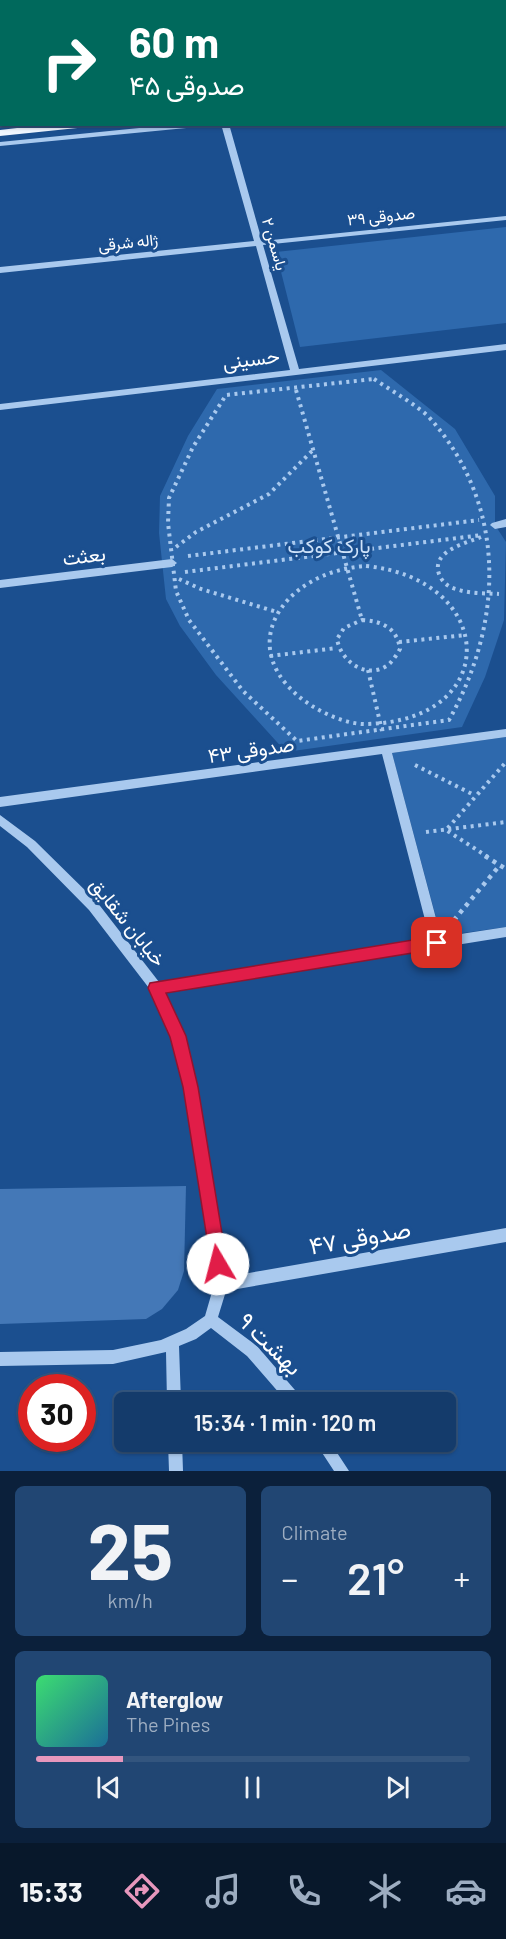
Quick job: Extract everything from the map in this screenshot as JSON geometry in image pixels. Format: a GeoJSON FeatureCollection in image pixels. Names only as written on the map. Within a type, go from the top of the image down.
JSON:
{"type":"FeatureCollection","features":[{"type":"Feature","properties":{"kind":"main road"},"geometry":{"type":"LineString","coordinates":[[0,133],[68,126]]}},
{"type":"Feature","properties":{"kind":"street"},"geometry":{"type":"LineString","coordinates":[[0,144],[186,126]]}},
{"type":"Feature","properties":{"kind":"street","name":"یاسمن ۲"},"geometry":{"type":"LineString","coordinates":[[226,126],[295,371]]}},
{"type":"Feature","properties":{"kind":"street","name":"صدوقی ۳۹"},"geometry":{"type":"LineString","coordinates":[[260,243],[506,218]]}},
{"type":"Feature","properties":{"kind":"street","name":"ژاله شرقی"},"geometry":{"type":"LineString","coordinates":[[0,270],[260,243]]}},
{"type":"Feature","properties":{"kind":"street","name":"حسینی"},"geometry":{"type":"LineString","coordinates":[[0,407],[506,347]]}},
{"type":"Feature","properties":{"kind":"street"},"geometry":{"type":"LineString","coordinates":[[495,525],[506,524]]}},
{"type":"Feature","properties":{"kind":"street","name":"بعثت"},"geometry":{"type":"LineString","coordinates":[[0,584],[174,568]]}},
{"type":"Feature","properties":{"kind":"street","name":"صدوقی ۴۳"},"geometry":{"type":"LineString","coordinates":[[0,802],[506,733]]}},
{"type":"Feature","properties":{"kind":"street"},"geometry":{"type":"LineString","coordinates":[[386,750],[437,943]]}},
{"type":"Feature","properties":{"kind":"street","name":"خیابان شقایق"},"geometry":{"type":"LineString","coordinates":[[0,820],[31,844],[93,906],[156,988],[178,1036],[190,1087],[221,1285],[211,1320]]}},
{"type":"Feature","properties":{"kind":"street"},"geometry":{"type":"LineString","coordinates":[[156,988],[506,932]]}},
{"type":"Feature","properties":{"kind":"street","name":"صدوقی ۴۷"},"geometry":{"type":"LineString","coordinates":[[221,1285],[506,1235]]}},
{"type":"Feature","properties":{"kind":"street"},"geometry":{"type":"LineString","coordinates":[[0,1359],[113,1357],[172,1342],[191,1334],[211,1320]]}},
{"type":"Feature","properties":{"kind":"street","name":"بهشت ۹"},"geometry":{"type":"LineString","coordinates":[[211,1320],[252,1351],[287,1392]]}},
{"type":"Feature","properties":{"kind":"street"},"geometry":{"type":"LineString","coordinates":[[172,1342],[174,1392]]}},
{"type":"Feature","properties":{"kind":"street"},"geometry":{"type":"LineString","coordinates":[[175,1452],[176,1471]]}},
{"type":"Feature","properties":{"kind":"street"},"geometry":{"type":"LineString","coordinates":[[329,1452],[342,1471]]}},
{"type":"Feature","properties":{"kind":"path"},"geometry":{"type":"LineString","coordinates":[[295,371],[296,387],[362,620]]}},
{"type":"Feature","properties":{"kind":"path"},"geometry":{"type":"LineString","coordinates":[[479,486],[462,455],[438,425],[412,403],[374,378],[226,394],[193,447],[170,498],[168,523],[176,591],[189,620],[243,691],[297,741],[449,720],[476,671],[488,637]]}},
{"type":"Feature","properties":{"kind":"path"},"geometry":{"type":"LineString","coordinates":[[277,612],[201,589],[178,578],[174,568],[174,549],[186,538],[210,523],[261,500],[280,486],[313,450]]}},
{"type":"Feature","properties":{"kind":"path"},"geometry":{"type":"LineString","coordinates":[[184,556],[493,518],[495,525]]}},
{"type":"Feature","properties":{"kind":"path"},"geometry":{"type":"LineString","coordinates":[[174,568],[342,553],[488,534],[453,548],[441,557],[437,568],[441,580],[449,588],[499,594]]}},
{"type":"Feature","properties":{"kind":"path"},"geometry":{"type":"LineString","coordinates":[[346,567],[384,567],[413,575],[438,590],[456,609],[466,634],[468,658],[459,682],[439,704],[409,719],[380,723],[338,719],[306,705],[282,683],[270,656],[270,629],[277,612],[281,603],[300,585],[324,572],[346,567]]}},
{"type":"Feature","properties":{"kind":"path"},"geometry":{"type":"LineString","coordinates":[[498,604],[500,585]]}},
{"type":"Feature","properties":{"kind":"path"},"geometry":{"type":"LineString","coordinates":[[362,620],[382,622],[396,634],[400,649],[392,662],[368,670],[351,666],[339,655],[336,641],[345,627],[362,620]]}},
{"type":"Feature","properties":{"kind":"path"},"geometry":{"type":"LineString","coordinates":[[399,642],[466,634]]}},
{"type":"Feature","properties":{"kind":"path"},"geometry":{"type":"LineString","coordinates":[[270,656],[337,648]]}},
{"type":"Feature","properties":{"kind":"path"},"geometry":{"type":"LineString","coordinates":[[368,670],[386,750],[474,795]]}},
{"type":"Feature","properties":{"kind":"path"},"geometry":{"type":"LineString","coordinates":[[446,830],[474,795],[506,762]]}},
{"type":"Feature","properties":{"kind":"path"},"geometry":{"type":"LineString","coordinates":[[408,834],[506,822]]}},
{"type":"Feature","properties":{"kind":"path"},"geometry":{"type":"LineString","coordinates":[[446,830],[506,869]]}},
{"type":"Feature","properties":{"kind":"path"},"geometry":{"type":"LineString","coordinates":[[437,943],[500,865]]}},
{"type":"Feature","properties":{"kind":"green space"},"geometry":{"type":"Polygon","coordinates":[[[506,227],[506,323],[300,347],[276,252],[506,227]]]}},
{"type":"Feature","properties":{"kind":"green space","name":"پارک کوکب"},"geometry":{"type":"Polygon","coordinates":[[[381,370],[455,429],[495,496],[495,525],[506,542],[504,620],[485,677],[462,727],[286,752],[216,675],[180,626],[166,599],[159,533],[160,496],[188,436],[217,389],[381,370]]]}},
{"type":"Feature","properties":{"kind":"green space"},"geometry":{"type":"Polygon","coordinates":[[[506,737],[506,927],[441,936],[392,753],[506,737]]]}},
{"type":"Feature","properties":{"kind":"building"},"geometry":{"type":"Polygon","coordinates":[[[186,1186],[184,1271],[178,1290],[162,1309],[146,1319],[0,1324],[0,1189],[186,1186]]]}},
{"type":"Feature","properties":{"kind":"route"},"geometry":{"type":"LineString","coordinates":[[218,1264],[200,1138],[190,1087],[178,1036],[156,988],[437,943]]}}]}
